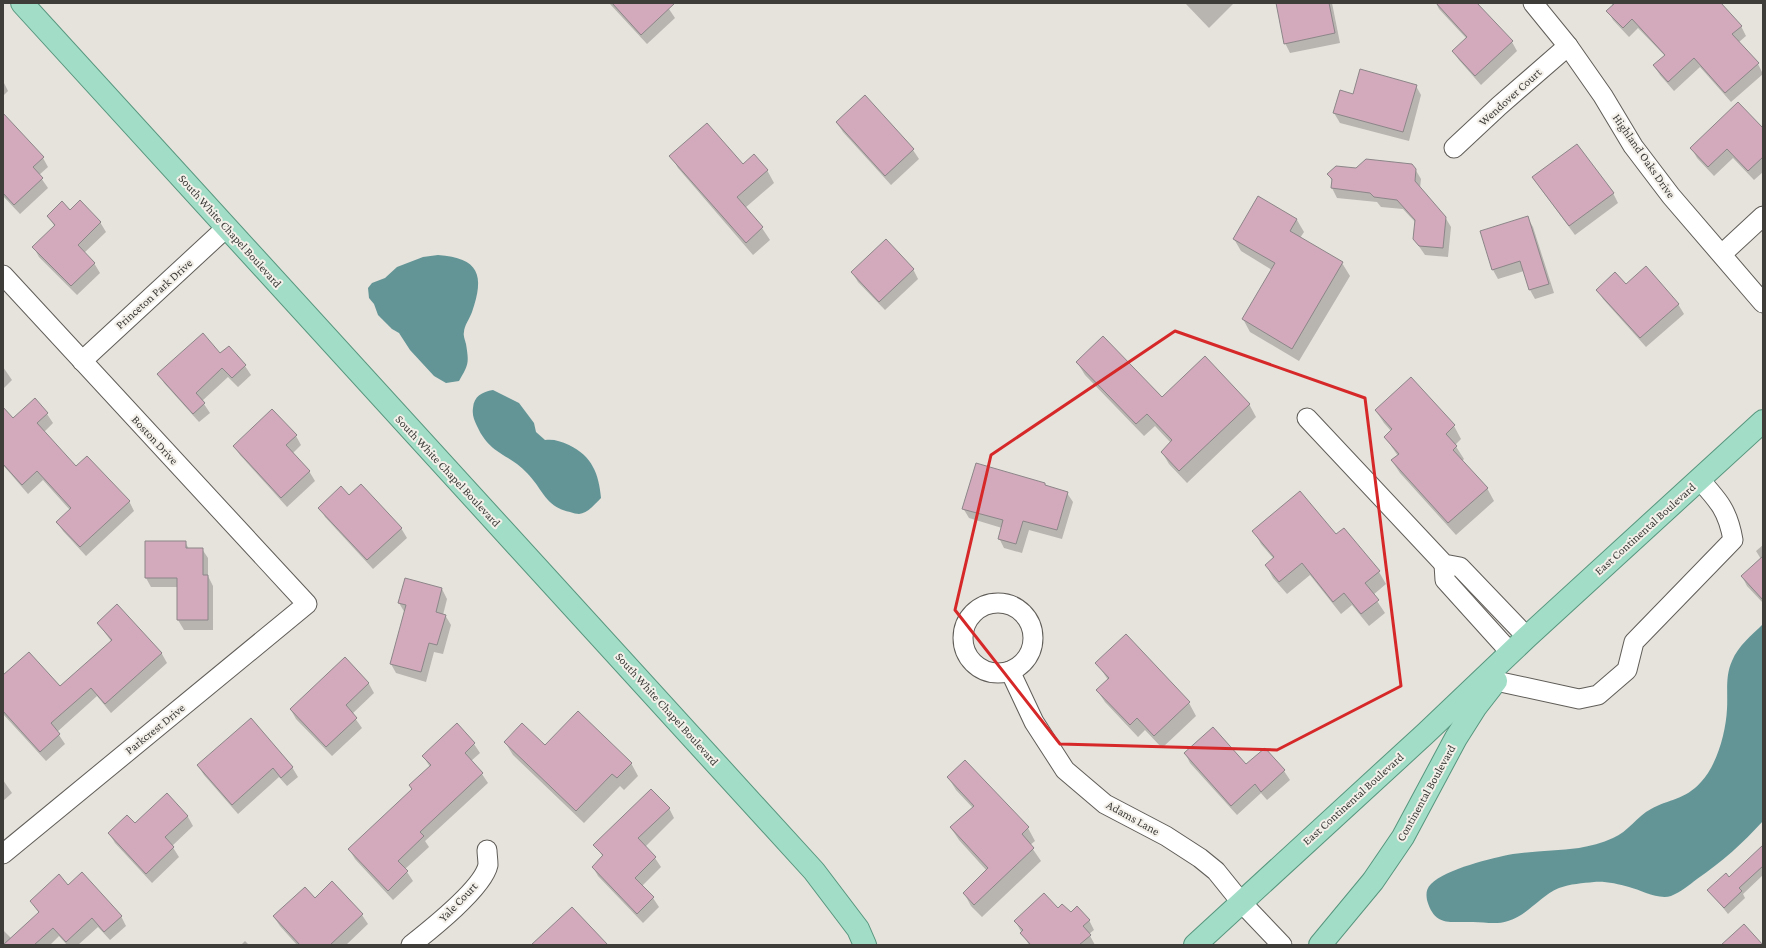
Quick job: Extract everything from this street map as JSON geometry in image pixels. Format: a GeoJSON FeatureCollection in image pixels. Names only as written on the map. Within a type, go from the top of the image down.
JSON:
{"type":"FeatureCollection","features":[{"type":"Feature","properties":{"kind":"main road","name":"South White Chapel Boulevard"},"geometry":{"type":"LineString","coordinates":[[22,3],[814,871],[858,929],[865,945]]}},
{"type":"Feature","properties":{"kind":"main road","name":"East Continental Boulevard"},"geometry":{"type":"LineString","coordinates":[[1195,945],[1240,902],[1426,733],[1510,652],[1763,421]]}},
{"type":"Feature","properties":{"kind":"main road","name":"Continental Boulevard"},"geometry":{"type":"LineString","coordinates":[[1320,945],[1373,881],[1403,837],[1456,738],[1475,708],[1527,637]]}},
{"type":"Feature","properties":{"kind":"street","name":"Highland Oaks Drive"},"geometry":{"type":"LineString","coordinates":[[1534,3],[1568,46],[1603,96],[1634,146],[1671,196],[1763,303]]}},
{"type":"Feature","properties":{"kind":"street","name":"Wendover Court"},"geometry":{"type":"LineString","coordinates":[[1454,148],[1499,106],[1568,46]]}},
{"type":"Feature","properties":{"kind":"street"},"geometry":{"type":"LineString","coordinates":[[1722,254],[1763,216]]}},
{"type":"Feature","properties":{"kind":"street","name":"Princeton Park Drive"},"geometry":{"type":"LineString","coordinates":[[82,361],[226,228]]}},
{"type":"Feature","properties":{"kind":"street","name":"Boston Drive"},"geometry":{"type":"LineString","coordinates":[[3,275],[307,604]]}},
{"type":"Feature","properties":{"kind":"street"},"geometry":{"type":"LineString","coordinates":[[1307,418],[1444,564],[1460,567],[1527,637]]}},
{"type":"Feature","properties":{"kind":"street"},"geometry":{"type":"LineString","coordinates":[[1496,681],[1579,699],[1598,695],[1627,670],[1634,642],[1733,540],[1730,522],[1719,500],[1700,479]]}},
{"type":"Feature","properties":{"kind":"street"},"geometry":{"type":"LineString","coordinates":[[1444,564],[1445,580],[1510,652]]}},
{"type":"Feature","properties":{"kind":"street","name":"Parkcrest Drive"},"geometry":{"type":"LineString","coordinates":[[3,854],[307,604]]}},
{"type":"Feature","properties":{"kind":"street","name":"Adams Lane"},"geometry":{"type":"LineString","coordinates":[[1010,671],[1034,722],[1065,770],[1105,804],[1166,836],[1200,858],[1216,872],[1240,902],[1282,945]]}},
{"type":"Feature","properties":{"kind":"street","name":"Yale Court"},"geometry":{"type":"LineString","coordinates":[[411,945],[451,913],[481,878],[488,866],[487,850]]}},
{"type":"Feature","properties":{"kind":"highlighted area"},"geometry":{"type":"Polygon","coordinates":[[[1175,331],[1365,398],[1401,686],[1277,750],[1060,744],[955,610],[991,455],[1175,331]]]}},
{"type":"Feature","properties":{"kind":"water"},"geometry":{"type":"Polygon","coordinates":[[[438,255],[462,260],[470,265],[478,278],[476,299],[464,333],[468,355],[465,371],[459,381],[446,383],[434,376],[410,350],[399,333],[392,329],[378,315],[374,304],[369,298],[368,288],[372,283],[385,278],[397,267],[423,257],[438,255]]]}},
{"type":"Feature","properties":{"kind":"water"},"geometry":{"type":"Polygon","coordinates":[[[493,390],[519,403],[534,423],[536,432],[545,440],[563,442],[577,449],[589,460],[596,474],[601,498],[591,508],[579,514],[562,510],[555,506],[545,497],[520,466],[500,453],[482,436],[475,422],[473,408],[475,400],[479,395],[493,390]]]}},
{"type":"Feature","properties":{"kind":"water"},"geometry":{"type":"Polygon","coordinates":[[[1763,624],[1763,821],[1732,852],[1685,888],[1671,896],[1661,897],[1634,888],[1607,882],[1594,882],[1572,885],[1552,891],[1522,914],[1504,922],[1451,922],[1439,919],[1434,915],[1427,900],[1427,890],[1431,884],[1447,874],[1482,861],[1513,854],[1579,848],[1605,841],[1623,832],[1651,809],[1683,796],[1695,788],[1712,767],[1723,738],[1726,718],[1728,673],[1732,661],[1742,646],[1763,624]]]}},
{"type":"Feature","properties":{"kind":"building"},"geometry":{"type":"Polygon","coordinates":[[[612,3],[675,3],[641,35],[612,3]]]}},
{"type":"Feature","properties":{"kind":"building"},"geometry":{"type":"Polygon","coordinates":[[[1276,3],[1329,3],[1335,33],[1284,44],[1276,3]]]}},
{"type":"Feature","properties":{"kind":"building"},"geometry":{"type":"Polygon","coordinates":[[[1436,3],[1477,3],[1513,41],[1475,76],[1452,51],[1467,37],[1436,3]]]}},
{"type":"Feature","properties":{"kind":"building"},"geometry":{"type":"Polygon","coordinates":[[[1615,3],[1721,3],[1742,26],[1732,34],[1759,63],[1725,93],[1694,58],[1668,82],[1653,65],[1665,55],[1632,19],[1623,28],[1606,11],[1615,3]]]}},
{"type":"Feature","properties":{"kind":"building"},"geometry":{"type":"Polygon","coordinates":[[[1360,69],[1417,85],[1403,132],[1333,113],[1340,90],[1353,94],[1360,69]]]}},
{"type":"Feature","properties":{"kind":"building"},"geometry":{"type":"Polygon","coordinates":[[[865,95],[914,149],[885,176],[836,122],[865,95]]]}},
{"type":"Feature","properties":{"kind":"building"},"geometry":{"type":"Polygon","coordinates":[[[1738,102],[1763,128],[1763,157],[1748,171],[1727,149],[1708,167],[1690,148],[1738,102]]]}},
{"type":"Feature","properties":{"kind":"building"},"geometry":{"type":"Polygon","coordinates":[[[3,113],[44,157],[33,167],[43,178],[14,205],[3,193],[3,113]]]}},
{"type":"Feature","properties":{"kind":"building"},"geometry":{"type":"Polygon","coordinates":[[[707,123],[743,164],[754,154],[768,170],[737,197],[763,227],[746,243],[669,156],[707,123]]]}},
{"type":"Feature","properties":{"kind":"building"},"geometry":{"type":"Polygon","coordinates":[[[1577,144],[1614,193],[1569,226],[1532,177],[1577,144]]]}},
{"type":"Feature","properties":{"kind":"building"},"geometry":{"type":"Polygon","coordinates":[[[1366,159],[1412,164],[1416,169],[1415,181],[1446,217],[1443,248],[1419,246],[1413,239],[1415,220],[1397,200],[1374,197],[1370,193],[1331,188],[1332,179],[1327,174],[1336,166],[1356,168],[1366,159]]]}},
{"type":"Feature","properties":{"kind":"building"},"geometry":{"type":"Polygon","coordinates":[[[1258,196],[1297,219],[1290,231],[1343,262],[1292,349],[1242,319],[1275,263],[1233,239],[1258,196]]]}},
{"type":"Feature","properties":{"kind":"building"},"geometry":{"type":"Polygon","coordinates":[[[80,200],[101,222],[78,245],[95,263],[71,286],[32,247],[55,225],[47,216],[62,201],[70,210],[80,200]]]}},
{"type":"Feature","properties":{"kind":"building"},"geometry":{"type":"Polygon","coordinates":[[[1528,216],[1549,284],[1529,290],[1520,261],[1492,270],[1480,231],[1528,216]]]}},
{"type":"Feature","properties":{"kind":"building"},"geometry":{"type":"Polygon","coordinates":[[[886,239],[914,269],[879,302],[851,272],[886,239]]]}},
{"type":"Feature","properties":{"kind":"building"},"geometry":{"type":"Polygon","coordinates":[[[1646,266],[1679,304],[1640,338],[1596,290],[1615,272],[1626,284],[1646,266]]]}},
{"type":"Feature","properties":{"kind":"building"},"geometry":{"type":"Polygon","coordinates":[[[203,333],[220,353],[229,346],[246,365],[232,378],[222,368],[196,393],[205,403],[193,414],[157,374],[203,333]]]}},
{"type":"Feature","properties":{"kind":"building"},"geometry":{"type":"Polygon","coordinates":[[[1103,336],[1162,397],[1205,356],[1250,404],[1179,471],[1161,452],[1172,440],[1147,414],[1136,424],[1076,362],[1103,336]]]}},
{"type":"Feature","properties":{"kind":"building"},"geometry":{"type":"Polygon","coordinates":[[[1411,377],[1455,425],[1446,434],[1457,446],[1453,450],[1488,488],[1448,523],[1391,460],[1399,454],[1384,437],[1392,429],[1375,410],[1411,377]]]}},
{"type":"Feature","properties":{"kind":"building"},"geometry":{"type":"Polygon","coordinates":[[[35,398],[48,413],[37,423],[76,466],[87,456],[130,501],[80,547],[56,522],[71,508],[37,471],[22,485],[3,464],[3,407],[13,418],[35,398]]]}},
{"type":"Feature","properties":{"kind":"building"},"geometry":{"type":"Polygon","coordinates":[[[272,409],[297,435],[286,445],[310,471],[281,498],[233,446],[272,409]]]}},
{"type":"Feature","properties":{"kind":"building"},"geometry":{"type":"Polygon","coordinates":[[[976,463],[1045,483],[1045,485],[1068,492],[1057,530],[1023,521],[1016,544],[998,539],[1003,520],[962,509],[976,463]]]}},
{"type":"Feature","properties":{"kind":"building"},"geometry":{"type":"Polygon","coordinates":[[[361,484],[402,528],[367,560],[318,508],[341,486],[349,495],[361,484]]]}},
{"type":"Feature","properties":{"kind":"building"},"geometry":{"type":"Polygon","coordinates":[[[1300,491],[1336,534],[1344,528],[1380,571],[1365,583],[1379,600],[1361,614],[1344,593],[1333,602],[1302,563],[1279,582],[1265,565],[1274,557],[1252,531],[1300,491]]]}},
{"type":"Feature","properties":{"kind":"building"},"geometry":{"type":"Polygon","coordinates":[[[145,541],[186,541],[186,548],[203,548],[203,575],[208,575],[208,620],[177,620],[177,578],[145,578],[145,541]]]}},
{"type":"Feature","properties":{"kind":"building"},"geometry":{"type":"Polygon","coordinates":[[[1763,556],[1763,600],[1741,576],[1763,556]]]}},
{"type":"Feature","properties":{"kind":"building"},"geometry":{"type":"Polygon","coordinates":[[[405,578],[442,588],[436,612],[446,615],[437,645],[429,643],[421,672],[390,664],[406,605],[398,603],[405,578]]]}},
{"type":"Feature","properties":{"kind":"building"},"geometry":{"type":"Polygon","coordinates":[[[117,604],[162,653],[105,704],[91,688],[51,723],[60,734],[40,752],[3,711],[3,675],[29,652],[60,686],[112,640],[97,623],[117,604]]]}},
{"type":"Feature","properties":{"kind":"building"},"geometry":{"type":"Polygon","coordinates":[[[1126,634],[1190,702],[1154,736],[1137,718],[1130,725],[1096,690],[1109,678],[1095,663],[1126,634]]]}},
{"type":"Feature","properties":{"kind":"building"},"geometry":{"type":"Polygon","coordinates":[[[345,657],[369,683],[346,705],[357,718],[326,747],[290,709],[345,657]]]}},
{"type":"Feature","properties":{"kind":"building"},"geometry":{"type":"Polygon","coordinates":[[[578,711],[632,763],[617,778],[612,774],[576,811],[504,742],[522,723],[545,745],[578,711]]]}},
{"type":"Feature","properties":{"kind":"building"},"geometry":{"type":"Polygon","coordinates":[[[251,718],[293,767],[281,778],[273,768],[232,805],[197,765],[251,718]]]}},
{"type":"Feature","properties":{"kind":"building"},"geometry":{"type":"Polygon","coordinates":[[[457,723],[475,743],[465,753],[483,773],[420,832],[424,836],[398,861],[408,871],[388,891],[348,849],[412,789],[409,785],[431,765],[422,756],[457,723]]]}},
{"type":"Feature","properties":{"kind":"building"},"geometry":{"type":"Polygon","coordinates":[[[1213,727],[1246,764],[1265,748],[1285,770],[1261,792],[1255,784],[1231,806],[1184,753],[1213,727]]]}},
{"type":"Feature","properties":{"kind":"building"},"geometry":{"type":"Polygon","coordinates":[[[965,760],[1029,827],[1022,834],[1034,848],[974,905],[963,893],[988,868],[950,827],[974,806],[947,777],[965,760]]]}},
{"type":"Feature","properties":{"kind":"building"},"geometry":{"type":"Polygon","coordinates":[[[651,789],[670,808],[638,838],[656,857],[635,878],[654,897],[637,914],[592,867],[603,855],[593,845],[651,789]]]}},
{"type":"Feature","properties":{"kind":"building"},"geometry":{"type":"Polygon","coordinates":[[[167,793],[188,816],[165,837],[174,847],[146,874],[108,833],[127,815],[135,823],[167,793]]]}},
{"type":"Feature","properties":{"kind":"building"},"geometry":{"type":"Polygon","coordinates":[[[1763,845],[1763,866],[1739,888],[1742,891],[1724,908],[1707,890],[1726,873],[1729,877],[1763,845]]]}},
{"type":"Feature","properties":{"kind":"building"},"geometry":{"type":"Polygon","coordinates":[[[82,872],[122,916],[104,932],[92,918],[66,942],[53,928],[34,945],[3,945],[39,912],[30,901],[59,874],[68,885],[82,872]]]}},
{"type":"Feature","properties":{"kind":"building"},"geometry":{"type":"Polygon","coordinates":[[[332,881],[363,914],[330,945],[300,945],[273,916],[305,887],[315,898],[332,881]]]}},
{"type":"Feature","properties":{"kind":"building"},"geometry":{"type":"Polygon","coordinates":[[[1044,893],[1058,908],[1062,904],[1071,912],[1077,906],[1090,920],[1083,926],[1091,935],[1079,945],[1031,945],[1020,933],[1023,930],[1014,921],[1044,893]]]}},
{"type":"Feature","properties":{"kind":"building"},"geometry":{"type":"Polygon","coordinates":[[[572,907],[608,945],[531,945],[572,907]]]}},
{"type":"Feature","properties":{"kind":"building"},"geometry":{"type":"Polygon","coordinates":[[[1744,924],[1763,945],[1721,945],[1744,924]]]}}]}
